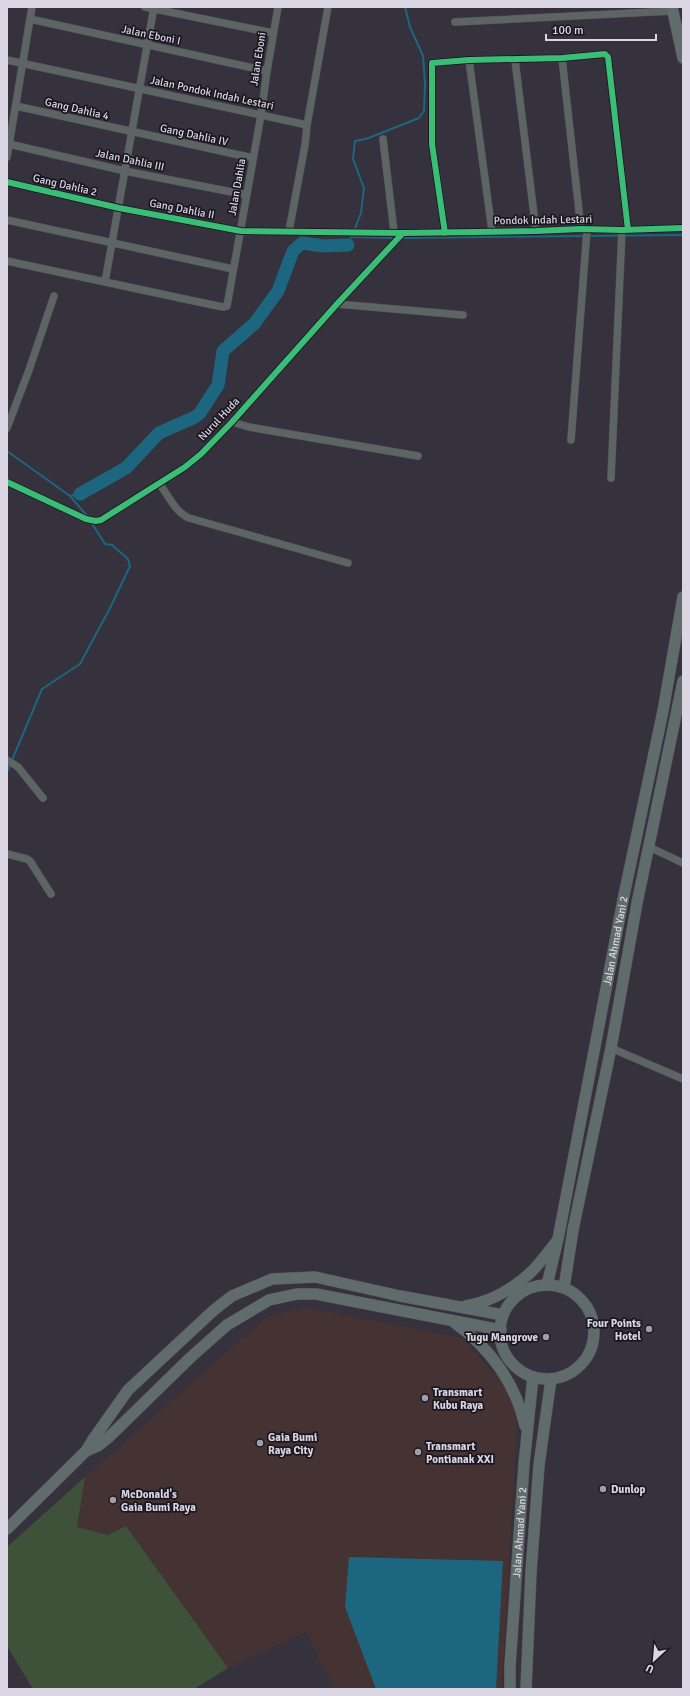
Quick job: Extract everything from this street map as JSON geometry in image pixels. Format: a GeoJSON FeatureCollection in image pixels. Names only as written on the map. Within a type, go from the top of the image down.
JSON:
{"type":"FeatureCollection","features":[{"type":"Feature","properties":{"kind":"highway"},"geometry":{"type":"LineString","coordinates":[[672,9],[683,58]]}},
{"type":"Feature","properties":{"kind":"highway","name":"Jalan Ahmad Yani 2"},"geometry":{"type":"LineString","coordinates":[[547,1285],[558,1239],[623,900],[663,711],[683,597]]}},
{"type":"Feature","properties":{"kind":"highway","name":"Jalan Ahmad Yani 2"},"geometry":{"type":"LineString","coordinates":[[564,1288],[573,1230],[611,1048],[649,847],[681,706],[683,681]]}},
{"type":"Feature","properties":{"kind":"highway"},"geometry":{"type":"LineString","coordinates":[[458,1307],[480,1304],[513,1286],[529,1274],[558,1239]]}},
{"type":"Feature","properties":{"kind":"highway"},"geometry":{"type":"LineString","coordinates":[[7,1529],[86,1452],[114,1408],[133,1384],[214,1310],[232,1296],[272,1279],[315,1277],[400,1296],[503,1315]]}},
{"type":"Feature","properties":{"kind":"highway"},"geometry":{"type":"LineString","coordinates":[[540,1285],[547,1285],[564,1288],[574,1293],[586,1306],[594,1322],[595,1333],[593,1345],[589,1355],[582,1365],[573,1372],[562,1377],[551,1379],[533,1377],[524,1373],[514,1365],[506,1355],[501,1344],[503,1315],[508,1304],[517,1295],[528,1289],[540,1285]]}},
{"type":"Feature","properties":{"kind":"highway"},"geometry":{"type":"LineString","coordinates":[[86,1452],[98,1446],[109,1437],[188,1360],[227,1325],[269,1300],[297,1294],[316,1294],[453,1322],[501,1330]]}},
{"type":"Feature","properties":{"kind":"highway"},"geometry":{"type":"LineString","coordinates":[[453,1322],[479,1342],[510,1384],[518,1401],[526,1434]]}},
{"type":"Feature","properties":{"kind":"highway","name":"Jalan Ahmad Yani 2"},"geometry":{"type":"LineString","coordinates":[[510,1689],[516,1567],[526,1434],[533,1377]]}},
{"type":"Feature","properties":{"kind":"highway","name":"Jalan Ahmad Yani 2"},"geometry":{"type":"LineString","coordinates":[[526,1689],[531,1572],[539,1465],[551,1379]]}},
{"type":"Feature","properties":{"kind":"street"},"geometry":{"type":"LineString","coordinates":[[7,157],[24,64],[32,7]]}},
{"type":"Feature","properties":{"kind":"street"},"geometry":{"type":"LineString","coordinates":[[145,7],[273,33]]}},
{"type":"Feature","properties":{"kind":"street","name":"Jalan Eboni"},"geometry":{"type":"LineString","coordinates":[[261,115],[278,7]]}},
{"type":"Feature","properties":{"kind":"street"},"geometry":{"type":"LineString","coordinates":[[289,232],[328,7]]}},
{"type":"Feature","properties":{"kind":"street"},"geometry":{"type":"LineString","coordinates":[[7,260],[106,282],[154,8]]}},
{"type":"Feature","properties":{"kind":"street"},"geometry":{"type":"LineString","coordinates":[[455,22],[672,9]]}},
{"type":"Feature","properties":{"kind":"street","name":"Jalan Eboni I"},"geometry":{"type":"LineString","coordinates":[[30,19],[147,46],[267,71]]}},
{"type":"Feature","properties":{"kind":"street"},"geometry":{"type":"LineString","coordinates":[[445,233],[432,144],[432,63],[469,60],[562,58],[605,54],[608,57],[625,230],[611,478]]}},
{"type":"Feature","properties":{"kind":"street"},"geometry":{"type":"LineString","coordinates":[[562,58],[584,229],[571,440]]}},
{"type":"Feature","properties":{"kind":"street","name":"Jalan Pondok Indah Lestari"},"geometry":{"type":"LineString","coordinates":[[7,60],[307,125]]}},
{"type":"Feature","properties":{"kind":"street"},"geometry":{"type":"LineString","coordinates":[[469,60],[492,231]]}},
{"type":"Feature","properties":{"kind":"street"},"geometry":{"type":"LineString","coordinates":[[515,60],[536,231]]}},
{"type":"Feature","properties":{"kind":"street","name":"Gang Dahlia 4"},"geometry":{"type":"LineString","coordinates":[[16,106],[132,133]]}},
{"type":"Feature","properties":{"kind":"street","name":"Jalan Dahlia"},"geometry":{"type":"LineString","coordinates":[[106,282],[223,307],[227,306],[261,115]]}},
{"type":"Feature","properties":{"kind":"street","name":"Gang Dahlia IV"},"geometry":{"type":"LineString","coordinates":[[132,133],[253,158]]}},
{"type":"Feature","properties":{"kind":"street"},"geometry":{"type":"LineString","coordinates":[[383,138],[394,232]]}},
{"type":"Feature","properties":{"kind":"street","name":"Jalan Dahlia III"},"geometry":{"type":"LineString","coordinates":[[9,144],[125,171],[246,194]]}},
{"type":"Feature","properties":{"kind":"street","name":"Gang Dahlia 2"},"geometry":{"type":"LineString","coordinates":[[7,182],[119,208]]}},
{"type":"Feature","properties":{"kind":"street","name":"Gang Dahlia II"},"geometry":{"type":"LineString","coordinates":[[119,208],[241,231],[349,232]]}},
{"type":"Feature","properties":{"kind":"street"},"geometry":{"type":"LineString","coordinates":[[7,220],[233,269]]}},
{"type":"Feature","properties":{"kind":"street","name":"Pondok Indah Lestari"},"geometry":{"type":"LineString","coordinates":[[349,232],[445,233],[683,228]]}},
{"type":"Feature","properties":{"kind":"street","name":"Nurul Huda"},"geometry":{"type":"LineString","coordinates":[[7,482],[90,520],[101,520],[192,461],[232,422],[337,304],[403,233]]}},
{"type":"Feature","properties":{"kind":"street"},"geometry":{"type":"LineString","coordinates":[[7,428],[29,370],[54,296]]}},
{"type":"Feature","properties":{"kind":"street"},"geometry":{"type":"LineString","coordinates":[[337,304],[463,315]]}},
{"type":"Feature","properties":{"kind":"street"},"geometry":{"type":"LineString","coordinates":[[232,422],[249,427],[418,456]]}},
{"type":"Feature","properties":{"kind":"street"},"geometry":{"type":"LineString","coordinates":[[159,483],[177,509],[184,516],[348,563]]}},
{"type":"Feature","properties":{"kind":"street"},"geometry":{"type":"LineString","coordinates":[[9,761],[43,798]]}},
{"type":"Feature","properties":{"kind":"street"},"geometry":{"type":"LineString","coordinates":[[649,847],[683,864]]}},
{"type":"Feature","properties":{"kind":"street"},"geometry":{"type":"LineString","coordinates":[[7,854],[27,859],[50,894]]}},
{"type":"Feature","properties":{"kind":"street"},"geometry":{"type":"LineString","coordinates":[[611,1048],[683,1079]]}},
{"type":"Feature","properties":{"kind":"shaded area"},"geometry":{"type":"Polygon","coordinates":[[[304,1307],[463,1338],[509,1391],[518,1409],[502,1689],[334,1689],[306,1632],[228,1668],[126,1526],[108,1535],[77,1527],[85,1477],[265,1318],[304,1307]]]}},
{"type":"Feature","properties":{"kind":"green space"},"geometry":{"type":"Polygon","coordinates":[[[85,1477],[77,1527],[108,1535],[126,1526],[228,1668],[194,1689],[33,1689],[7,1646],[7,1547],[85,1477]]]}},
{"type":"Feature","properties":{"kind":"water"},"geometry":{"type":"Polygon","coordinates":[[[349,1557],[503,1561],[496,1689],[376,1689],[345,1607],[349,1557]]]}},
{"type":"Feature","properties":{"kind":"waterway"},"geometry":{"type":"LineString","coordinates":[[354,231],[361,213],[364,188],[353,159],[355,141],[366,139],[419,118],[424,111],[425,83],[423,56],[410,27],[405,7]]}},
{"type":"Feature","properties":{"kind":"waterway"},"geometry":{"type":"LineString","coordinates":[[588,236],[683,235]]}},
{"type":"Feature","properties":{"kind":"waterway"},"geometry":{"type":"LineString","coordinates":[[400,238],[584,236]]}},
{"type":"Feature","properties":{"kind":"waterway"},"geometry":{"type":"LineString","coordinates":[[351,237],[396,238]]}},
{"type":"Feature","properties":{"kind":"waterway"},"geometry":{"type":"LineString","coordinates":[[348,245],[351,237]]}},
{"type":"Feature","properties":{"kind":"waterway"},"geometry":{"type":"LineString","coordinates":[[80,494],[126,468],[159,433],[195,417],[200,413],[218,385],[223,351],[254,324],[278,291],[293,251],[302,243],[323,246],[348,245]]}},
{"type":"Feature","properties":{"kind":"waterway"},"geometry":{"type":"LineString","coordinates":[[7,451],[70,496],[80,494]]}},
{"type":"Feature","properties":{"kind":"waterway"},"geometry":{"type":"LineString","coordinates":[[70,496],[88,517]]}},
{"type":"Feature","properties":{"kind":"waterway"},"geometry":{"type":"LineString","coordinates":[[7,772],[42,689],[80,664],[110,608],[130,566],[128,559],[112,545],[105,544],[91,522]]}},
{"type":"Feature","properties":{"kind":"cycle path"},"geometry":{"type":"LineString","coordinates":[[445,233],[432,144],[432,63],[469,60],[562,58],[605,54],[608,57],[628,230]]}},
{"type":"Feature","properties":{"kind":"cycle path"},"geometry":{"type":"LineString","coordinates":[[7,182],[119,208],[241,231],[403,233],[683,228]]}},
{"type":"Feature","properties":{"kind":"cycle path"},"geometry":{"type":"LineString","coordinates":[[7,482],[86,519],[96,521],[101,520],[185,467],[201,454],[232,422],[337,304],[403,233]]}},
{"type":"Feature","properties":{"kind":"place","name":"Four Points Hotel"},"geometry":{"type":"Point","coordinates":[649,1329]}},
{"type":"Feature","properties":{"kind":"place","name":"Tugu Mangrove"},"geometry":{"type":"Point","coordinates":[546,1337]}},
{"type":"Feature","properties":{"kind":"place","name":"Transmart Kubu Raya"},"geometry":{"type":"Point","coordinates":[425,1398]}},
{"type":"Feature","properties":{"kind":"place","name":"Gaia Bumi Raya City"},"geometry":{"type":"Point","coordinates":[260,1443]}},
{"type":"Feature","properties":{"kind":"place","name":"Transmart Pontianak XXI"},"geometry":{"type":"Point","coordinates":[418,1452]}},
{"type":"Feature","properties":{"kind":"place","name":"Dunlop"},"geometry":{"type":"Point","coordinates":[603,1489]}},
{"type":"Feature","properties":{"kind":"place","name":"McDonald's Gaia Bumi Raya"},"geometry":{"type":"Point","coordinates":[113,1500]}}]}
